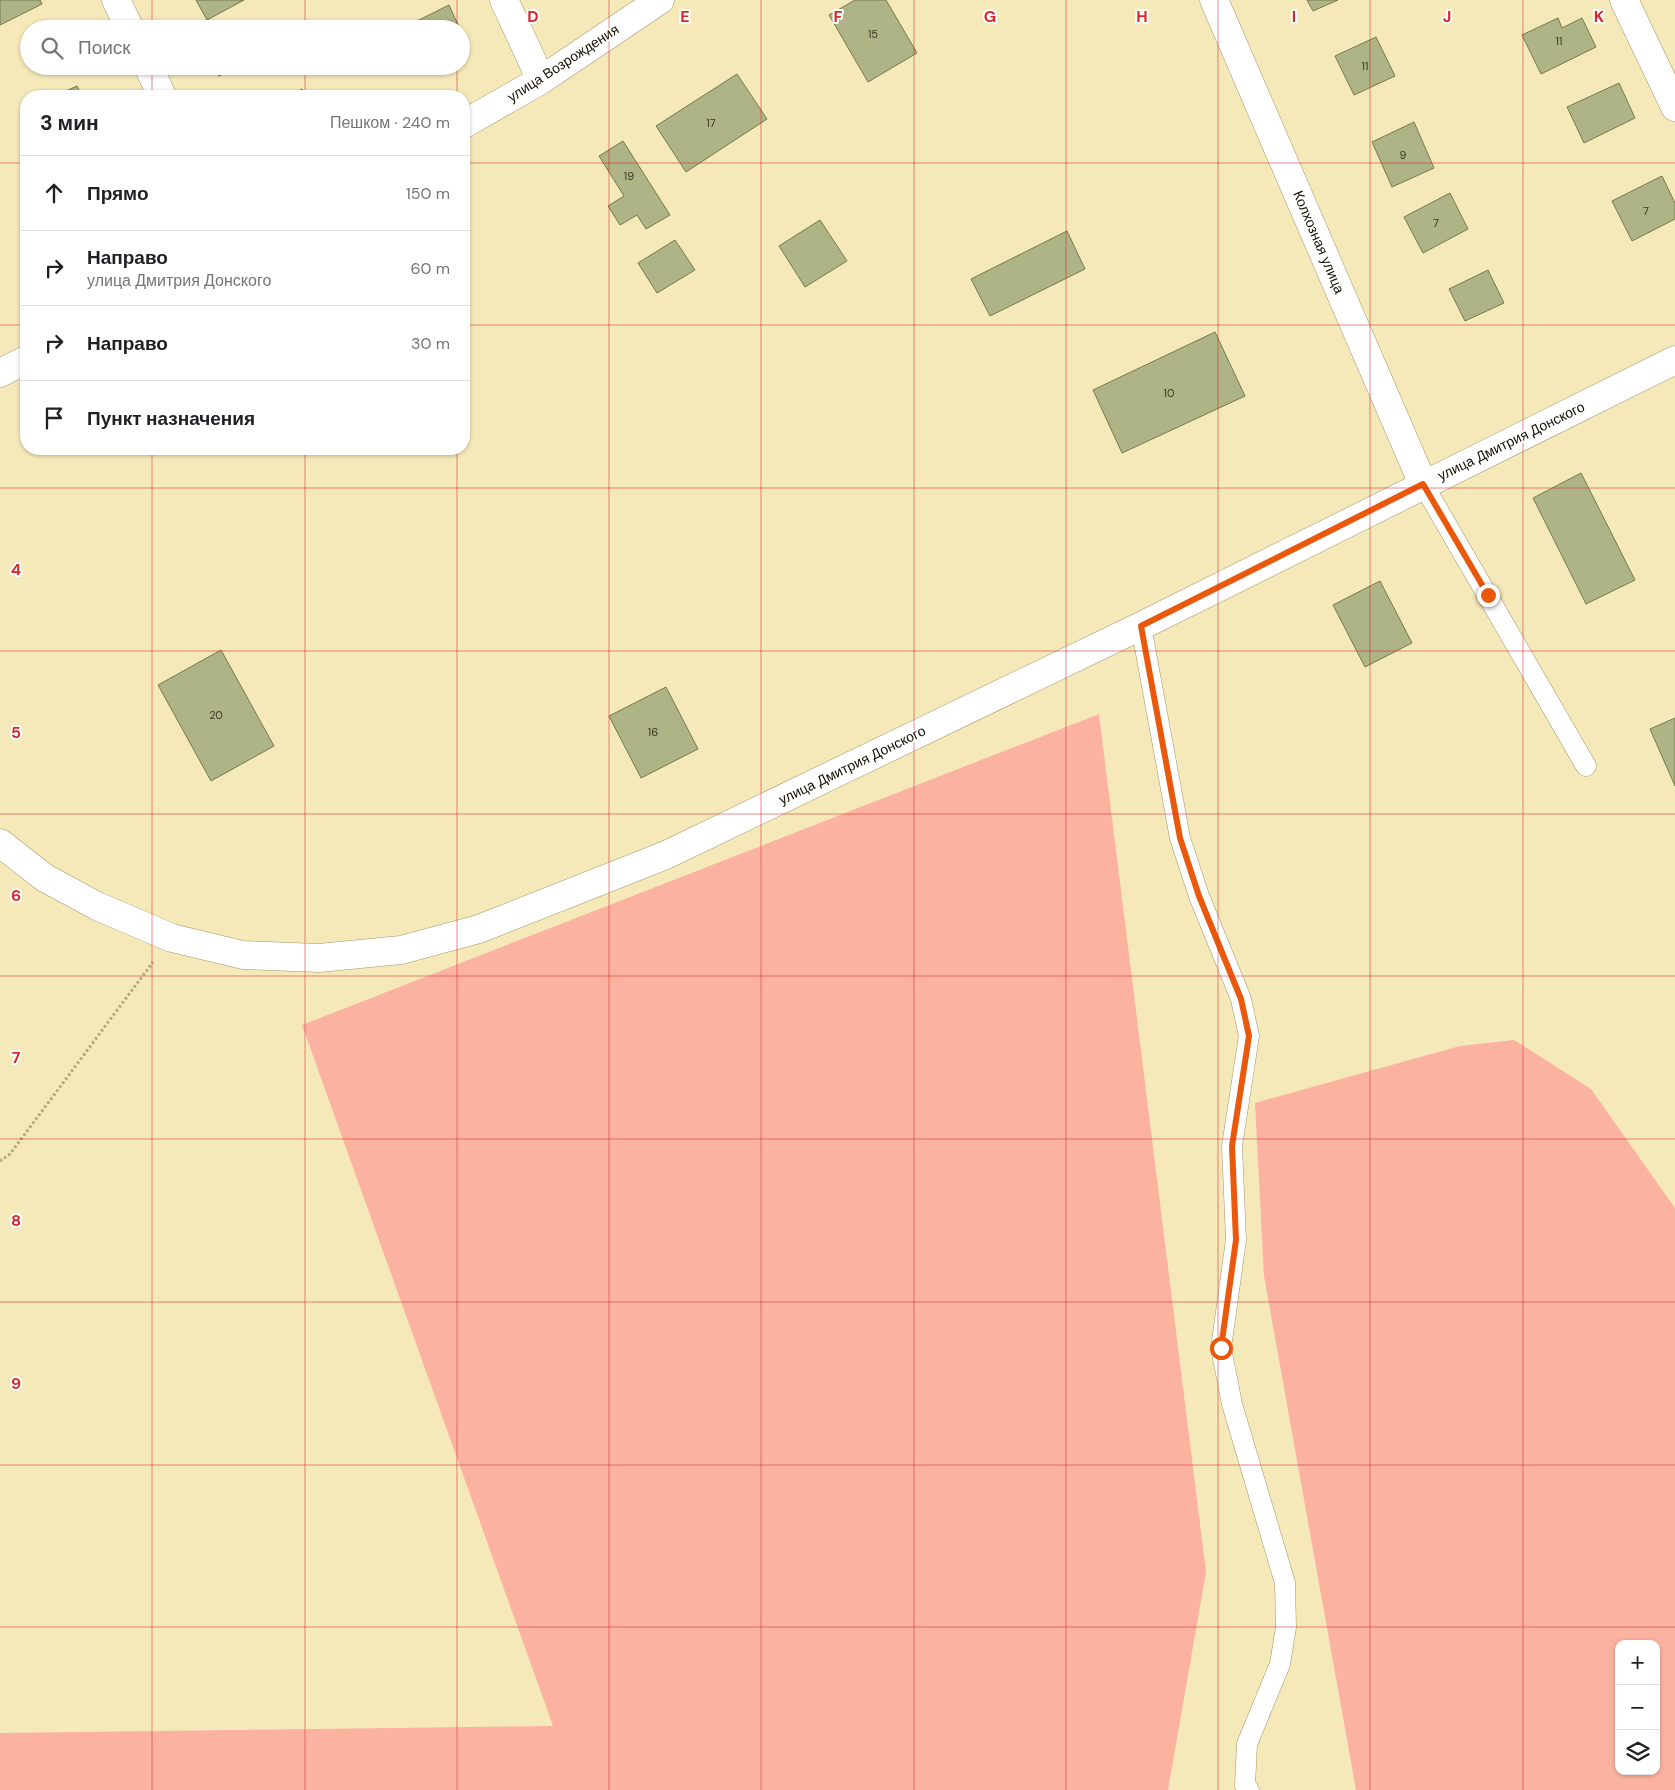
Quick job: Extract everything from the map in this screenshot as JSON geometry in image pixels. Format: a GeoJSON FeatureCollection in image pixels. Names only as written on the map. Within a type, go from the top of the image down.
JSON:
{"type":"FeatureCollection","features":[{"type":"Feature","properties":{"kind":"street"},"geometry":{"type":"LineString","coordinates":[[116,0],[126,20]]}},
{"type":"Feature","properties":{"kind":"street"},"geometry":{"type":"LineString","coordinates":[[504,0],[541,80]]}},
{"type":"Feature","properties":{"kind":"street","name":"улица Возрождения"},"geometry":{"type":"LineString","coordinates":[[470,121],[541,80],[660,0]]}},
{"type":"Feature","properties":{"kind":"street","name":"Колхозная улица"},"geometry":{"type":"LineString","coordinates":[[1214,0],[1423,484]]}},
{"type":"Feature","properties":{"kind":"street"},"geometry":{"type":"LineString","coordinates":[[1624,0],[1675,107]]}},
{"type":"Feature","properties":{"kind":"street"},"geometry":{"type":"LineString","coordinates":[[152,75],[159,90]]}},
{"type":"Feature","properties":{"kind":"street","name":"улица Дмитрия Донского"},"geometry":{"type":"LineString","coordinates":[[0,843],[45,878],[97,906],[172,938],[242,955],[319,958],[401,950],[479,929],[666,855],[1141,626],[1675,360]]}},
{"type":"Feature","properties":{"kind":"street"},"geometry":{"type":"LineString","coordinates":[[0,373],[20,363]]}},
{"type":"Feature","properties":{"kind":"lane"},"geometry":{"type":"LineString","coordinates":[[1423,484],[1586,766]]}},
{"type":"Feature","properties":{"kind":"lane"},"geometry":{"type":"LineString","coordinates":[[1141,626],[1180,838],[1199,896],[1241,999],[1249,1036],[1232,1146],[1236,1240],[1221,1348],[1232,1404],[1285,1583],[1286,1627],[1280,1664],[1247,1744],[1245,1785],[1249,1790]]}},
{"type":"Feature","properties":{"kind":"path"},"geometry":{"type":"LineString","coordinates":[[0,1161],[10,1154],[172,938]]}},
{"type":"Feature","properties":{"kind":"shaded area"},"geometry":{"type":"Polygon","coordinates":[[[1099,714],[1206,1572],[1168,1790],[0,1790],[0,1733],[553,1726],[302,1025],[1099,714]]]}},
{"type":"Feature","properties":{"kind":"shaded area"},"geometry":{"type":"Polygon","coordinates":[[[1514,1040],[1591,1089],[1675,1208],[1675,1790],[1356,1790],[1264,1276],[1255,1103],[1460,1046],[1514,1040]]]}},
{"type":"Feature","properties":{"kind":"building"},"geometry":{"type":"Polygon","coordinates":[[[0,0],[40,0],[42,4],[0,25],[0,0]]]}},
{"type":"Feature","properties":{"kind":"building"},"geometry":{"type":"Polygon","coordinates":[[[196,0],[244,0],[207,20],[196,0]]]}},
{"type":"Feature","properties":{"kind":"building"},"geometry":{"type":"Polygon","coordinates":[[[855,0],[886,0],[917,53],[868,82],[829,15],[855,0]]]}},
{"type":"Feature","properties":{"kind":"building"},"geometry":{"type":"Polygon","coordinates":[[[1307,0],[1338,0],[1313,11],[1307,0]]]}},
{"type":"Feature","properties":{"kind":"building"},"geometry":{"type":"Polygon","coordinates":[[[449,5],[456,20],[419,20],[449,5]]]}},
{"type":"Feature","properties":{"kind":"building"},"geometry":{"type":"Polygon","coordinates":[[[1558,18],[1562,28],[1582,18],[1596,47],[1541,74],[1522,35],[1558,18]]]}},
{"type":"Feature","properties":{"kind":"building"},"geometry":{"type":"Polygon","coordinates":[[[1376,37],[1395,76],[1354,95],[1335,56],[1376,37]]]}},
{"type":"Feature","properties":{"kind":"building"},"geometry":{"type":"Polygon","coordinates":[[[737,74],[767,119],[686,172],[656,126],[737,74]]]}},
{"type":"Feature","properties":{"kind":"building"},"geometry":{"type":"Polygon","coordinates":[[[1619,83],[1635,118],[1584,143],[1567,107],[1619,83]]]}},
{"type":"Feature","properties":{"kind":"building"},"geometry":{"type":"Polygon","coordinates":[[[77,86],[79,90],[68,90],[77,86]]]}},
{"type":"Feature","properties":{"kind":"building"},"geometry":{"type":"Polygon","coordinates":[[[1414,122],[1434,168],[1392,187],[1372,142],[1414,122]]]}},
{"type":"Feature","properties":{"kind":"building"},"geometry":{"type":"Polygon","coordinates":[[[623,141],[670,215],[646,229],[637,215],[620,225],[608,206],[624,196],[599,156],[623,141]]]}},
{"type":"Feature","properties":{"kind":"building"},"geometry":{"type":"Polygon","coordinates":[[[1662,176],[1675,203],[1675,219],[1632,241],[1612,201],[1662,176]]]}},
{"type":"Feature","properties":{"kind":"building"},"geometry":{"type":"Polygon","coordinates":[[[1450,193],[1468,229],[1423,253],[1404,217],[1450,193]]]}},
{"type":"Feature","properties":{"kind":"building"},"geometry":{"type":"Polygon","coordinates":[[[820,220],[847,261],[805,287],[779,246],[820,220]]]}},
{"type":"Feature","properties":{"kind":"building"},"geometry":{"type":"Polygon","coordinates":[[[1067,231],[1085,269],[990,316],[971,279],[1067,231]]]}},
{"type":"Feature","properties":{"kind":"building"},"geometry":{"type":"Polygon","coordinates":[[[675,240],[695,270],[657,293],[638,263],[675,240]]]}},
{"type":"Feature","properties":{"kind":"building"},"geometry":{"type":"Polygon","coordinates":[[[1488,270],[1504,303],[1465,321],[1449,289],[1488,270]]]}},
{"type":"Feature","properties":{"kind":"building"},"geometry":{"type":"Polygon","coordinates":[[[1215,332],[1245,396],[1122,453],[1093,390],[1215,332]]]}},
{"type":"Feature","properties":{"kind":"building"},"geometry":{"type":"Polygon","coordinates":[[[1581,473],[1635,580],[1586,604],[1533,498],[1581,473]]]}},
{"type":"Feature","properties":{"kind":"building"},"geometry":{"type":"Polygon","coordinates":[[[1380,581],[1412,643],[1365,667],[1333,605],[1380,581]]]}},
{"type":"Feature","properties":{"kind":"building"},"geometry":{"type":"Polygon","coordinates":[[[221,650],[274,746],[211,781],[158,685],[221,650]]]}},
{"type":"Feature","properties":{"kind":"building"},"geometry":{"type":"Polygon","coordinates":[[[666,687],[698,749],[641,778],[609,716],[666,687]]]}},
{"type":"Feature","properties":{"kind":"building"},"geometry":{"type":"Polygon","coordinates":[[[1675,718],[1675,786],[1650,729],[1675,718]]]}},
{"type":"Feature","properties":{"kind":"route"},"geometry":{"type":"LineString","coordinates":[[1221,1348],[1236,1240],[1232,1146],[1249,1036],[1241,999],[1199,896],[1180,838],[1141,626],[1423,484],[1488,595]]}}]}
